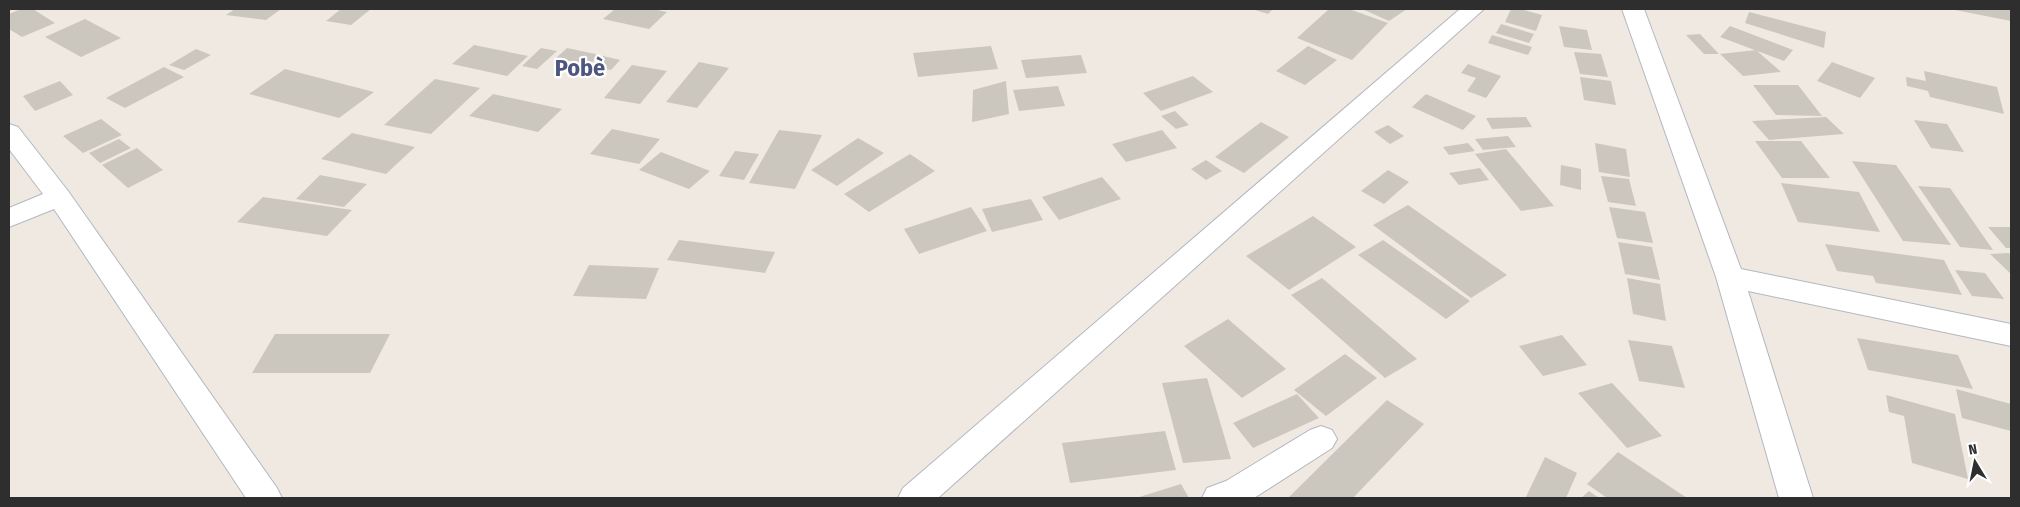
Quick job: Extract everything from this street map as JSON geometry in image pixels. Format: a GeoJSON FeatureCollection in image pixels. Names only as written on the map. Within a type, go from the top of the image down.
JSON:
{"type":"FeatureCollection","features":[{"type":"Feature","properties":{"kind":"street"},"geometry":{"type":"LineString","coordinates":[[915,498],[1473,9]]}},
{"type":"Feature","properties":{"kind":"street"},"geometry":{"type":"LineString","coordinates":[[1633,9],[1730,277],[1796,498]]}},
{"type":"Feature","properties":{"kind":"street"},"geometry":{"type":"LineString","coordinates":[[9,132],[59,197],[265,498]]}},
{"type":"Feature","properties":{"kind":"street"},"geometry":{"type":"LineString","coordinates":[[9,218],[59,197]]}},
{"type":"Feature","properties":{"kind":"street"},"geometry":{"type":"LineString","coordinates":[[1730,277],[2011,335]]}},
{"type":"Feature","properties":{"kind":"street"},"geometry":{"type":"LineString","coordinates":[[1218,498],[1238,491],[1321,439]]}},
{"type":"Feature","properties":{"kind":"building"},"geometry":{"type":"Polygon","coordinates":[[[21,9],[33,9],[55,23],[22,37],[9,29],[9,14],[21,9]]]}},
{"type":"Feature","properties":{"kind":"building"},"geometry":{"type":"Polygon","coordinates":[[[235,9],[281,9],[266,20],[226,15],[235,9]]]}},
{"type":"Feature","properties":{"kind":"building"},"geometry":{"type":"Polygon","coordinates":[[[341,9],[371,9],[351,25],[326,21],[341,9]]]}},
{"type":"Feature","properties":{"kind":"building"},"geometry":{"type":"Polygon","coordinates":[[[615,9],[653,9],[667,12],[649,29],[603,19],[615,9]]]}},
{"type":"Feature","properties":{"kind":"building"},"geometry":{"type":"Polygon","coordinates":[[[1252,9],[1273,9],[1268,14],[1252,9]]]}},
{"type":"Feature","properties":{"kind":"building"},"geometry":{"type":"Polygon","coordinates":[[[1329,9],[1349,9],[1388,23],[1352,60],[1297,38],[1329,9]]]}},
{"type":"Feature","properties":{"kind":"building"},"geometry":{"type":"Polygon","coordinates":[[[1362,9],[1407,9],[1389,21],[1362,9]]]}},
{"type":"Feature","properties":{"kind":"building"},"geometry":{"type":"Polygon","coordinates":[[[1511,9],[1520,9],[1542,15],[1536,31],[1505,22],[1511,9]]]}},
{"type":"Feature","properties":{"kind":"building"},"geometry":{"type":"Polygon","coordinates":[[[2011,9],[2011,21],[1955,10],[2011,9]]]}},
{"type":"Feature","properties":{"kind":"building"},"geometry":{"type":"Polygon","coordinates":[[[1749,12],[1826,32],[1824,48],[1745,23],[1749,12]]]}},
{"type":"Feature","properties":{"kind":"building"},"geometry":{"type":"Polygon","coordinates":[[[85,19],[121,38],[81,57],[45,37],[85,19]]]}},
{"type":"Feature","properties":{"kind":"building"},"geometry":{"type":"Polygon","coordinates":[[[1501,24],[1534,34],[1529,43],[1496,33],[1501,24]]]}},
{"type":"Feature","properties":{"kind":"building"},"geometry":{"type":"Polygon","coordinates":[[[1559,26],[1587,30],[1592,50],[1564,47],[1559,26]]]}},
{"type":"Feature","properties":{"kind":"building"},"geometry":{"type":"Polygon","coordinates":[[[1730,26],[1793,50],[1784,61],[1720,37],[1730,26]]]}},
{"type":"Feature","properties":{"kind":"building"},"geometry":{"type":"Polygon","coordinates":[[[1700,34],[1719,54],[1704,54],[1686,35],[1700,34]]]}},
{"type":"Feature","properties":{"kind":"building"},"geometry":{"type":"Polygon","coordinates":[[[1492,35],[1532,47],[1528,55],[1488,43],[1492,35]]]}},
{"type":"Feature","properties":{"kind":"building"},"geometry":{"type":"Polygon","coordinates":[[[474,45],[528,56],[507,76],[452,64],[474,45]]]}},
{"type":"Feature","properties":{"kind":"building"},"geometry":{"type":"Polygon","coordinates":[[[991,46],[998,69],[918,77],[913,53],[991,46]]]}},
{"type":"Feature","properties":{"kind":"building"},"geometry":{"type":"Polygon","coordinates":[[[1308,46],[1337,60],[1305,85],[1276,71],[1308,46]]]}},
{"type":"Feature","properties":{"kind":"building"},"geometry":{"type":"Polygon","coordinates":[[[541,48],[557,51],[537,69],[522,66],[541,48]]]}},
{"type":"Feature","properties":{"kind":"building"},"geometry":{"type":"Polygon","coordinates":[[[567,48],[600,55],[589,65],[556,58],[567,48]]]}},
{"type":"Feature","properties":{"kind":"building"},"geometry":{"type":"Polygon","coordinates":[[[196,49],[211,55],[184,70],[169,65],[196,49]]]}},
{"type":"Feature","properties":{"kind":"building"},"geometry":{"type":"Polygon","coordinates":[[[1756,50],[1781,72],[1743,76],[1720,54],[1756,50]]]}},
{"type":"Feature","properties":{"kind":"building"},"geometry":{"type":"Polygon","coordinates":[[[1574,52],[1601,54],[1608,77],[1580,74],[1574,52]]]}},
{"type":"Feature","properties":{"kind":"building"},"geometry":{"type":"Polygon","coordinates":[[[1081,55],[1087,73],[1026,78],[1021,60],[1081,55]]]}},
{"type":"Feature","properties":{"kind":"building"},"geometry":{"type":"Polygon","coordinates":[[[603,56],[620,60],[611,70],[593,67],[603,56]]]}},
{"type":"Feature","properties":{"kind":"building"},"geometry":{"type":"Polygon","coordinates":[[[699,62],[729,68],[697,108],[666,102],[699,62]]]}},
{"type":"Feature","properties":{"kind":"building"},"geometry":{"type":"Polygon","coordinates":[[[1832,62],[1875,78],[1860,98],[1817,81],[1832,62]]]}},
{"type":"Feature","properties":{"kind":"building"},"geometry":{"type":"Polygon","coordinates":[[[1468,64],[1501,76],[1486,98],[1467,91],[1476,78],[1461,73],[1468,64]]]}},
{"type":"Feature","properties":{"kind":"building"},"geometry":{"type":"Polygon","coordinates":[[[632,65],[667,71],[640,104],[604,98],[632,65]]]}},
{"type":"Feature","properties":{"kind":"building"},"geometry":{"type":"Polygon","coordinates":[[[164,67],[184,77],[125,108],[106,98],[164,67]]]}},
{"type":"Feature","properties":{"kind":"building"},"geometry":{"type":"Polygon","coordinates":[[[285,69],[374,92],[339,118],[249,94],[285,69]]]}},
{"type":"Feature","properties":{"kind":"building"},"geometry":{"type":"Polygon","coordinates":[[[1924,71],[1997,87],[2004,114],[1930,97],[1928,91],[1907,86],[1906,77],[1926,81],[1924,71]]]}},
{"type":"Feature","properties":{"kind":"building"},"geometry":{"type":"Polygon","coordinates":[[[1193,76],[1213,92],[1161,111],[1143,93],[1193,76]]]}},
{"type":"Feature","properties":{"kind":"building"},"geometry":{"type":"Polygon","coordinates":[[[1580,77],[1611,81],[1616,105],[1584,100],[1580,77]]]}},
{"type":"Feature","properties":{"kind":"building"},"geometry":{"type":"Polygon","coordinates":[[[435,79],[480,88],[431,134],[384,125],[435,79]]]}},
{"type":"Feature","properties":{"kind":"building"},"geometry":{"type":"Polygon","coordinates":[[[60,81],[73,95],[35,111],[23,96],[60,81]]]}},
{"type":"Feature","properties":{"kind":"building"},"geometry":{"type":"Polygon","coordinates":[[[1006,81],[1009,114],[972,122],[973,90],[1006,81]]]}},
{"type":"Feature","properties":{"kind":"building"},"geometry":{"type":"Polygon","coordinates":[[[1753,85],[1798,85],[1822,116],[1776,115],[1753,85]]]}},
{"type":"Feature","properties":{"kind":"building"},"geometry":{"type":"Polygon","coordinates":[[[1058,86],[1065,106],[1019,111],[1013,90],[1058,86]]]}},
{"type":"Feature","properties":{"kind":"building"},"geometry":{"type":"Polygon","coordinates":[[[493,94],[562,109],[538,132],[469,116],[493,94]]]}},
{"type":"Feature","properties":{"kind":"building"},"geometry":{"type":"Polygon","coordinates":[[[1426,94],[1476,116],[1463,130],[1412,107],[1426,94]]]}},
{"type":"Feature","properties":{"kind":"building"},"geometry":{"type":"Polygon","coordinates":[[[1175,111],[1189,125],[1176,129],[1161,116],[1175,111]]]}},
{"type":"Feature","properties":{"kind":"building"},"geometry":{"type":"Polygon","coordinates":[[[1526,117],[1532,127],[1492,129],[1486,118],[1526,117]]]}},
{"type":"Feature","properties":{"kind":"building"},"geometry":{"type":"Polygon","coordinates":[[[1826,117],[1844,134],[1769,140],[1752,121],[1826,117]]]}},
{"type":"Feature","properties":{"kind":"building"},"geometry":{"type":"Polygon","coordinates":[[[101,119],[122,135],[83,153],[63,136],[101,119]]]}},
{"type":"Feature","properties":{"kind":"building"},"geometry":{"type":"Polygon","coordinates":[[[1914,120],[1947,124],[1964,152],[1931,148],[1914,120]]]}},
{"type":"Feature","properties":{"kind":"building"},"geometry":{"type":"Polygon","coordinates":[[[1261,122],[1289,137],[1244,173],[1215,157],[1261,122]]]}},
{"type":"Feature","properties":{"kind":"building"},"geometry":{"type":"Polygon","coordinates":[[[1388,125],[1404,136],[1390,144],[1374,132],[1388,125]]]}},
{"type":"Feature","properties":{"kind":"building"},"geometry":{"type":"Polygon","coordinates":[[[612,129],[660,139],[639,164],[590,154],[612,129]]]}},
{"type":"Feature","properties":{"kind":"building"},"geometry":{"type":"Polygon","coordinates":[[[779,130],[822,135],[795,189],[749,183],[779,130]]]}},
{"type":"Feature","properties":{"kind":"building"},"geometry":{"type":"Polygon","coordinates":[[[1162,130],[1177,148],[1126,162],[1112,144],[1162,130]]]}},
{"type":"Feature","properties":{"kind":"building"},"geometry":{"type":"Polygon","coordinates":[[[352,133],[415,147],[386,174],[321,159],[352,133]]]}},
{"type":"Feature","properties":{"kind":"building"},"geometry":{"type":"Polygon","coordinates":[[[1508,136],[1516,147],[1483,150],[1475,139],[1508,136]]]}},
{"type":"Feature","properties":{"kind":"building"},"geometry":{"type":"Polygon","coordinates":[[[858,138],[884,153],[837,186],[811,170],[858,138]]]}},
{"type":"Feature","properties":{"kind":"building"},"geometry":{"type":"Polygon","coordinates":[[[119,139],[131,148],[100,163],[89,153],[119,139]]]}},
{"type":"Feature","properties":{"kind":"building"},"geometry":{"type":"Polygon","coordinates":[[[1755,141],[1801,141],[1830,178],[1782,178],[1755,141]]]}},
{"type":"Feature","properties":{"kind":"building"},"geometry":{"type":"Polygon","coordinates":[[[1468,143],[1475,151],[1449,155],[1443,147],[1468,143]]]}},
{"type":"Feature","properties":{"kind":"building"},"geometry":{"type":"Polygon","coordinates":[[[1595,143],[1626,149],[1630,177],[1599,172],[1595,143]]]}},
{"type":"Feature","properties":{"kind":"building"},"geometry":{"type":"Polygon","coordinates":[[[137,148],[163,170],[128,188],[102,165],[137,148]]]}},
{"type":"Feature","properties":{"kind":"building"},"geometry":{"type":"Polygon","coordinates":[[[1506,149],[1554,206],[1521,211],[1475,154],[1506,149]]]}},
{"type":"Feature","properties":{"kind":"building"},"geometry":{"type":"Polygon","coordinates":[[[735,151],[759,154],[744,180],[719,176],[735,151]]]}},
{"type":"Feature","properties":{"kind":"building"},"geometry":{"type":"Polygon","coordinates":[[[661,152],[710,171],[689,189],[639,170],[661,152]]]}},
{"type":"Feature","properties":{"kind":"building"},"geometry":{"type":"Polygon","coordinates":[[[910,154],[935,171],[869,212],[844,194],[910,154]]]}},
{"type":"Feature","properties":{"kind":"building"},"geometry":{"type":"Polygon","coordinates":[[[1206,160],[1222,171],[1206,180],[1191,169],[1206,160]]]}},
{"type":"Feature","properties":{"kind":"building"},"geometry":{"type":"Polygon","coordinates":[[[1852,161],[1896,165],[1951,245],[1903,241],[1852,161]]]}},
{"type":"Feature","properties":{"kind":"building"},"geometry":{"type":"Polygon","coordinates":[[[1561,165],[1581,169],[1581,190],[1560,185],[1561,165]]]}},
{"type":"Feature","properties":{"kind":"building"},"geometry":{"type":"Polygon","coordinates":[[[1480,168],[1489,180],[1459,185],[1449,173],[1480,168]]]}},
{"type":"Feature","properties":{"kind":"building"},"geometry":{"type":"Polygon","coordinates":[[[1388,170],[1409,182],[1384,204],[1361,191],[1388,170]]]}},
{"type":"Feature","properties":{"kind":"building"},"geometry":{"type":"Polygon","coordinates":[[[320,175],[367,184],[344,207],[296,199],[320,175]]]}},
{"type":"Feature","properties":{"kind":"building"},"geometry":{"type":"Polygon","coordinates":[[[1601,176],[1629,179],[1636,206],[1608,202],[1601,176]]]}},
{"type":"Feature","properties":{"kind":"building"},"geometry":{"type":"Polygon","coordinates":[[[1102,177],[1121,199],[1059,220],[1042,197],[1102,177]]]}},
{"type":"Feature","properties":{"kind":"building"},"geometry":{"type":"Polygon","coordinates":[[[1781,183],[1859,192],[1880,232],[1798,222],[1781,183]]]}},
{"type":"Feature","properties":{"kind":"building"},"geometry":{"type":"Polygon","coordinates":[[[1918,186],[1950,188],[1993,250],[1960,247],[1918,186]]]}},
{"type":"Feature","properties":{"kind":"building"},"geometry":{"type":"Polygon","coordinates":[[[263,197],[352,210],[327,236],[237,222],[263,197]]]}},
{"type":"Feature","properties":{"kind":"building"},"geometry":{"type":"Polygon","coordinates":[[[1031,199],[1043,220],[992,232],[982,209],[1031,199]]]}},
{"type":"Feature","properties":{"kind":"building"},"geometry":{"type":"Polygon","coordinates":[[[1408,205],[1507,275],[1471,298],[1373,225],[1408,205]]]}},
{"type":"Feature","properties":{"kind":"building"},"geometry":{"type":"Polygon","coordinates":[[[971,207],[987,231],[919,254],[904,229],[971,207]]]}},
{"type":"Feature","properties":{"kind":"building"},"geometry":{"type":"Polygon","coordinates":[[[1609,207],[1645,212],[1653,243],[1617,238],[1609,207]]]}},
{"type":"Feature","properties":{"kind":"building"},"geometry":{"type":"Polygon","coordinates":[[[1313,216],[1356,247],[1289,290],[1246,256],[1313,216]]]}},
{"type":"Feature","properties":{"kind":"building"},"geometry":{"type":"Polygon","coordinates":[[[1988,227],[2011,227],[2011,248],[2006,248],[1988,227]]]}},
{"type":"Feature","properties":{"kind":"building"},"geometry":{"type":"Polygon","coordinates":[[[679,240],[775,252],[765,273],[667,260],[679,240]]]}},
{"type":"Feature","properties":{"kind":"building"},"geometry":{"type":"Polygon","coordinates":[[[1383,240],[1470,301],[1446,319],[1358,255],[1383,240]]]}},
{"type":"Feature","properties":{"kind":"building"},"geometry":{"type":"Polygon","coordinates":[[[1618,242],[1652,247],[1660,280],[1625,274],[1618,242]]]}},
{"type":"Feature","properties":{"kind":"building"},"geometry":{"type":"Polygon","coordinates":[[[1825,244],[1944,260],[1962,295],[1876,283],[1873,276],[1837,271],[1825,244]]]}},
{"type":"Feature","properties":{"kind":"building"},"geometry":{"type":"Polygon","coordinates":[[[2009,253],[2011,255],[2011,274],[1990,254],[2009,253]]]}},
{"type":"Feature","properties":{"kind":"building"},"geometry":{"type":"Polygon","coordinates":[[[589,265],[659,268],[646,299],[573,296],[589,265]]]}},
{"type":"Feature","properties":{"kind":"building"},"geometry":{"type":"Polygon","coordinates":[[[1955,270],[1985,273],[2004,299],[1972,296],[1955,270]]]}},
{"type":"Feature","properties":{"kind":"building"},"geometry":{"type":"Polygon","coordinates":[[[1322,278],[1417,359],[1385,378],[1291,295],[1322,278]]]}},
{"type":"Feature","properties":{"kind":"building"},"geometry":{"type":"Polygon","coordinates":[[[1627,278],[1660,284],[1666,321],[1633,314],[1627,278]]]}},
{"type":"Feature","properties":{"kind":"building"},"geometry":{"type":"Polygon","coordinates":[[[1228,319],[1286,369],[1242,398],[1184,346],[1228,319]]]}},
{"type":"Feature","properties":{"kind":"building"},"geometry":{"type":"Polygon","coordinates":[[[275,334],[390,334],[370,373],[252,373],[275,334]]]}},
{"type":"Feature","properties":{"kind":"building"},"geometry":{"type":"Polygon","coordinates":[[[1562,335],[1587,365],[1543,376],[1519,346],[1562,335]]]}},
{"type":"Feature","properties":{"kind":"building"},"geometry":{"type":"Polygon","coordinates":[[[1857,338],[1958,355],[1973,389],[1868,370],[1857,338]]]}},
{"type":"Feature","properties":{"kind":"building"},"geometry":{"type":"Polygon","coordinates":[[[1628,340],[1672,346],[1685,388],[1639,381],[1628,340]]]}},
{"type":"Feature","properties":{"kind":"building"},"geometry":{"type":"Polygon","coordinates":[[[1345,354],[1377,378],[1326,416],[1294,390],[1345,354]]]}},
{"type":"Feature","properties":{"kind":"building"},"geometry":{"type":"Polygon","coordinates":[[[1207,378],[1231,459],[1183,463],[1162,383],[1207,378]]]}},
{"type":"Feature","properties":{"kind":"building"},"geometry":{"type":"Polygon","coordinates":[[[1612,383],[1662,436],[1627,448],[1578,393],[1612,383]]]}},
{"type":"Feature","properties":{"kind":"building"},"geometry":{"type":"Polygon","coordinates":[[[1956,389],[2011,404],[2011,431],[1962,418],[1956,389]]]}},
{"type":"Feature","properties":{"kind":"building"},"geometry":{"type":"Polygon","coordinates":[[[1297,394],[1319,418],[1253,448],[1233,423],[1297,394]]]}},
{"type":"Feature","properties":{"kind":"building"},"geometry":{"type":"Polygon","coordinates":[[[1886,395],[1955,414],[1968,479],[1912,463],[1904,416],[1889,412],[1886,395]]]}},
{"type":"Feature","properties":{"kind":"building"},"geometry":{"type":"Polygon","coordinates":[[[1387,400],[1424,424],[1353,498],[1288,498],[1387,400]]]}},
{"type":"Feature","properties":{"kind":"building"},"geometry":{"type":"Polygon","coordinates":[[[1165,431],[1176,470],[1070,483],[1062,443],[1165,431]]]}},
{"type":"Feature","properties":{"kind":"building"},"geometry":{"type":"Polygon","coordinates":[[[1618,452],[1687,498],[1607,498],[1587,484],[1618,452]]]}},
{"type":"Feature","properties":{"kind":"building"},"geometry":{"type":"Polygon","coordinates":[[[1545,457],[1577,473],[1566,498],[1526,497],[1545,457]]]}},
{"type":"Feature","properties":{"kind":"building"},"geometry":{"type":"Polygon","coordinates":[[[1181,484],[1189,498],[1136,498],[1181,484]]]}},
{"type":"Feature","properties":{"kind":"building"},"geometry":{"type":"Polygon","coordinates":[[[1589,491],[1599,498],[1581,498],[1589,491]]]}},
{"type":"Feature","properties":{"kind":"district","name":"Pobè"},"geometry":{"type":"Point","coordinates":[580,68]}}]}
